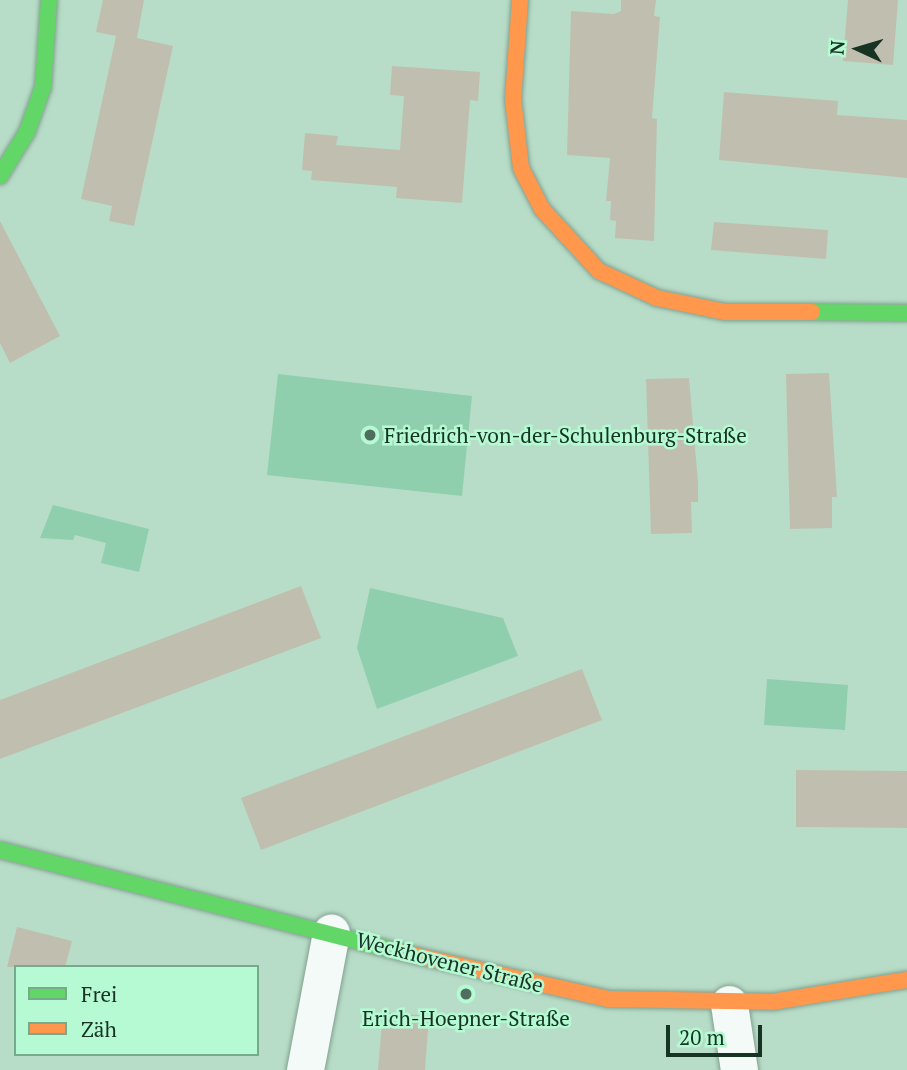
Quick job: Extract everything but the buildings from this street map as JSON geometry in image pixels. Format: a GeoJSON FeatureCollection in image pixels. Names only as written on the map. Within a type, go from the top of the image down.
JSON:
{"type":"FeatureCollection","features":[{"type":"Feature","properties":{"kind":"street"},"geometry":{"type":"LineString","coordinates":[[0,176],[27,132],[43,87],[49,0]]}},
{"type":"Feature","properties":{"kind":"street"},"geometry":{"type":"LineString","coordinates":[[520,0],[513,99],[521,168],[542,209],[599,271],[657,298],[725,312],[907,313]]}},
{"type":"Feature","properties":{"kind":"street","name":"Weckhovener Straße"},"geometry":{"type":"LineString","coordinates":[[0,850],[574,993],[653,1003],[729,1004],[822,996],[907,980]]}},
{"type":"Feature","properties":{"kind":"street"},"geometry":{"type":"LineString","coordinates":[[305,1070],[331,932]]}},
{"type":"Feature","properties":{"kind":"street"},"geometry":{"type":"LineString","coordinates":[[729,1004],[739,1070]]}},
{"type":"Feature","properties":{"kind":"green space","name":"Friedrich-von-der-Schulenburg-Straße"},"geometry":{"type":"Polygon","coordinates":[[[278,374],[472,396],[462,496],[267,475],[278,374]]]}},
{"type":"Feature","properties":{"kind":"green space"},"geometry":{"type":"Polygon","coordinates":[[[53,505],[149,529],[139,572],[101,563],[106,543],[75,535],[73,540],[40,538],[53,505]]]}},
{"type":"Feature","properties":{"kind":"green space"},"geometry":{"type":"Polygon","coordinates":[[[370,588],[503,618],[518,656],[377,709],[357,648],[370,588]]]}},
{"type":"Feature","properties":{"kind":"green space"},"geometry":{"type":"Polygon","coordinates":[[[767,679],[848,685],[845,730],[764,725],[767,679]]]}},
{"type":"Feature","properties":{"kind":"traffic: fast"},"geometry":{"type":"LineString","coordinates":[[0,176],[27,132],[43,87],[49,0]]}},
{"type":"Feature","properties":{"kind":"traffic: fast"},"geometry":{"type":"LineString","coordinates":[[812,312],[907,313]]}},
{"type":"Feature","properties":{"kind":"traffic: fast"},"geometry":{"type":"LineString","coordinates":[[0,850],[400,952]]}},
{"type":"Feature","properties":{"kind":"traffic: slow"},"geometry":{"type":"LineString","coordinates":[[520,0],[513,99],[521,168],[542,209],[599,271],[657,298],[725,312],[812,312]]}},
{"type":"Feature","properties":{"kind":"traffic: slow"},"geometry":{"type":"LineString","coordinates":[[400,952],[608,999],[772,1002],[907,980]]}},
{"type":"Feature","properties":{"kind":"place","name":"Friedrich-von-der-Schulenburg-Straße"},"geometry":{"type":"Point","coordinates":[370,435]}},
{"type":"Feature","properties":{"kind":"place","name":"Erich-Hoepner-Straße"},"geometry":{"type":"Point","coordinates":[466,994]}}]}
